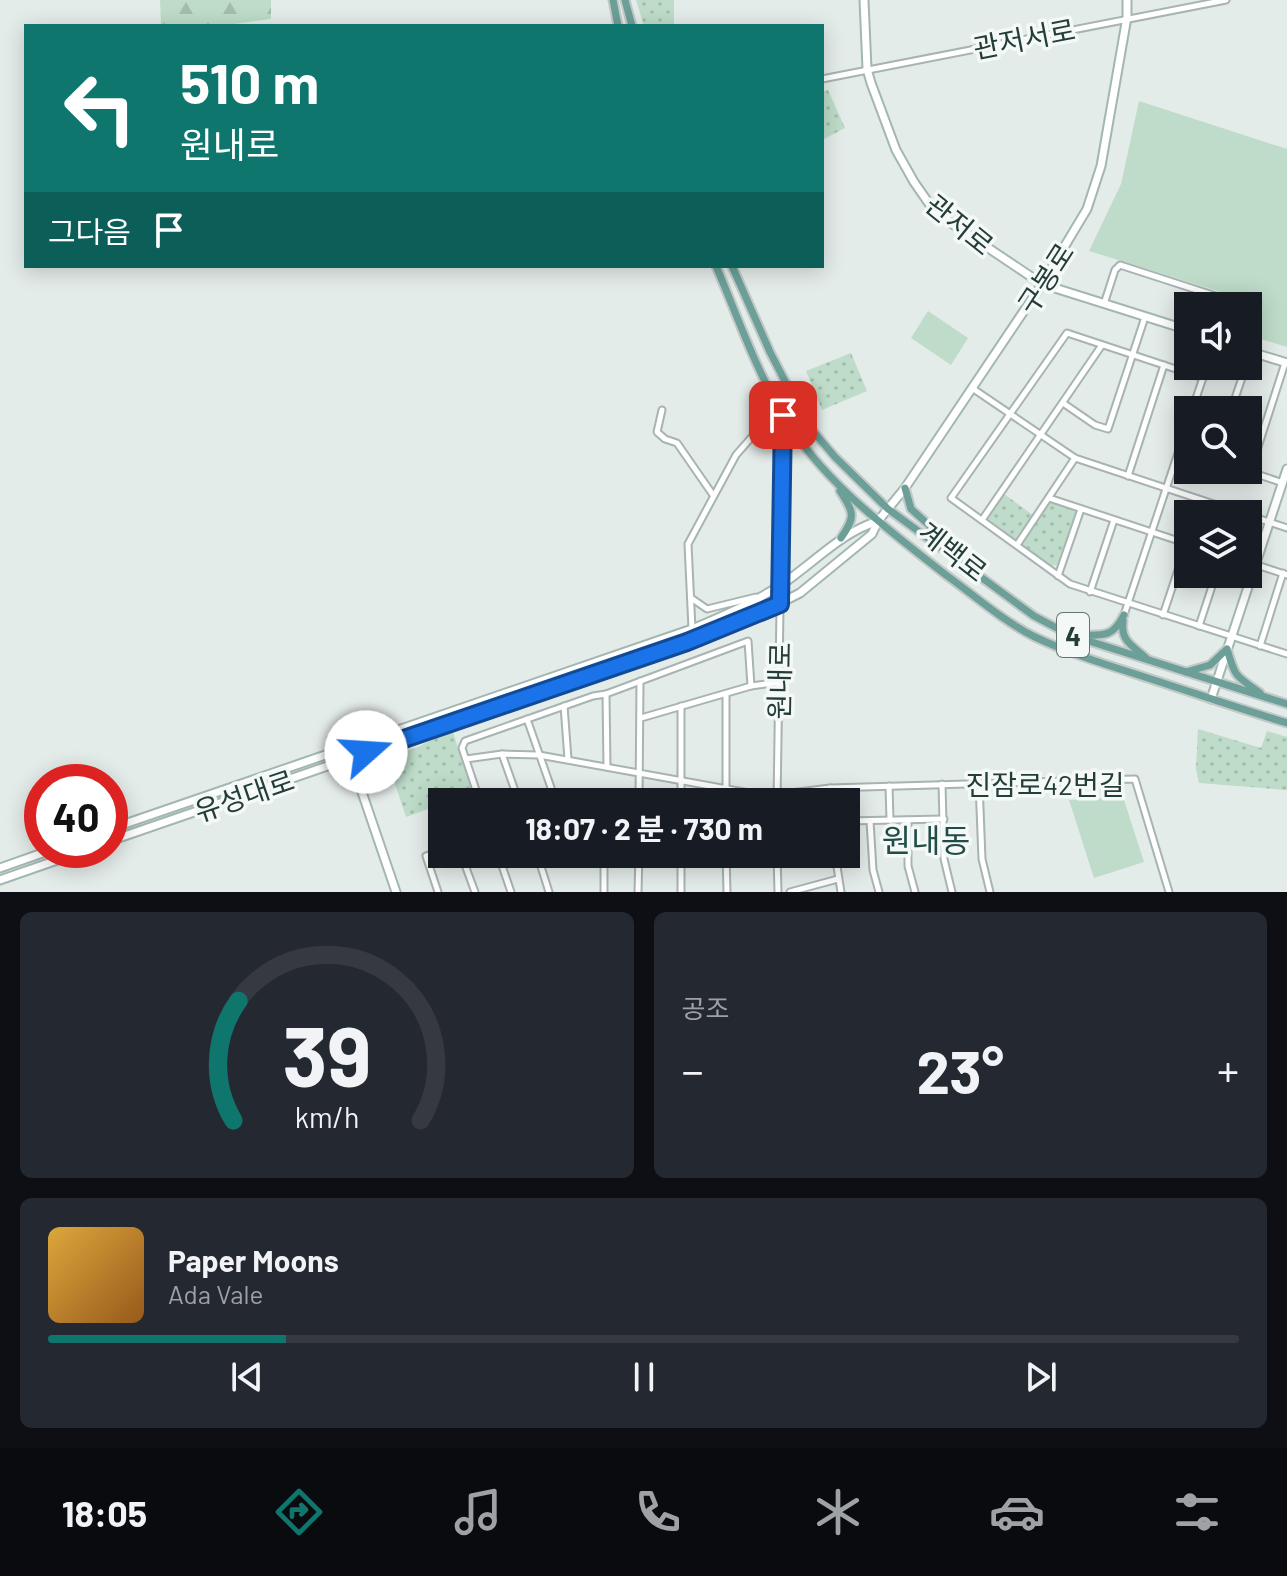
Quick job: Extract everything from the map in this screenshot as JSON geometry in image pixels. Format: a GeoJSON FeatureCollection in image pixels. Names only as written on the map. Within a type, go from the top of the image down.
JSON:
{"type":"FeatureCollection","features":[{"type":"Feature","properties":{"kind":"main road"},"geometry":{"type":"LineString","coordinates":[[613,0],[618,24]]}},
{"type":"Feature","properties":{"kind":"main road"},"geometry":{"type":"LineString","coordinates":[[625,0],[631,24]]}},
{"type":"Feature","properties":{"kind":"main road","name":"계백로"},"geometry":{"type":"LineString","coordinates":[[717,268],[783,415],[811,455],[835,482],[878,521],[1003,618],[1032,635],[1064,650],[1287,723]]}},
{"type":"Feature","properties":{"kind":"main road","name":"계백로"},"geometry":{"type":"LineString","coordinates":[[733,268],[775,363],[807,424],[835,457],[888,509],[1034,616],[1070,635],[1287,704]]}},
{"type":"Feature","properties":{"kind":"main road"},"geometry":{"type":"LineString","coordinates":[[835,482],[853,515],[852,523],[841,538]]}},
{"type":"Feature","properties":{"kind":"main road"},"geometry":{"type":"LineString","coordinates":[[905,488],[911,509],[930,526],[932,543]]}},
{"type":"Feature","properties":{"kind":"main road"},"geometry":{"type":"LineString","coordinates":[[1070,635],[1111,634],[1124,615]]}},
{"type":"Feature","properties":{"kind":"main road"},"geometry":{"type":"LineString","coordinates":[[1124,615],[1122,629],[1125,641],[1150,662]]}},
{"type":"Feature","properties":{"kind":"main road"},"geometry":{"type":"LineString","coordinates":[[1186,672],[1210,665],[1227,649],[1234,673],[1240,681],[1265,697]]}},
{"type":"Feature","properties":{"kind":"street","name":"관저로"},"geometry":{"type":"LineString","coordinates":[[864,0],[867,69],[896,150],[927,201],[951,223],[1042,284],[1174,326]]}},
{"type":"Feature","properties":{"kind":"street","name":"구봉로"},"geometry":{"type":"LineString","coordinates":[[878,521],[905,488],[1042,284],[1087,209],[1101,166],[1127,17],[1127,0]]}},
{"type":"Feature","properties":{"kind":"street","name":"관저서로"},"geometry":{"type":"LineString","coordinates":[[824,79],[1188,3],[1226,0]]}},
{"type":"Feature","properties":{"kind":"street"},"geometry":{"type":"LineString","coordinates":[[1104,304],[1115,270],[1120,265],[1203,292]]}},
{"type":"Feature","properties":{"kind":"street"},"geometry":{"type":"LineString","coordinates":[[1063,403],[1095,425],[1108,429],[1145,317]]}},
{"type":"Feature","properties":{"kind":"street"},"geometry":{"type":"LineString","coordinates":[[1174,368],[1067,333],[951,498],[1070,584],[1287,654]]}},
{"type":"Feature","properties":{"kind":"street"},"geometry":{"type":"LineString","coordinates":[[982,520],[1102,345]]}},
{"type":"Feature","properties":{"kind":"street"},"geometry":{"type":"LineString","coordinates":[[1262,357],[1286,363],[1262,431]]}},
{"type":"Feature","properties":{"kind":"street"},"geometry":{"type":"LineString","coordinates":[[1128,476],[1164,365]]}},
{"type":"Feature","properties":{"kind":"street"},"geometry":{"type":"LineString","coordinates":[[695,639],[688,544],[736,455],[765,422],[765,380]]}},
{"type":"Feature","properties":{"kind":"street"},"geometry":{"type":"LineString","coordinates":[[972,388],[1075,458],[1202,500]]}},
{"type":"Feature","properties":{"kind":"street"},"geometry":{"type":"LineString","coordinates":[[662,410],[657,432],[677,443],[713,495]]}},
{"type":"Feature","properties":{"kind":"street","name":"원내로"},"geometry":{"type":"LineString","coordinates":[[777,788],[783,415]]}},
{"type":"Feature","properties":{"kind":"street"},"geometry":{"type":"LineString","coordinates":[[1017,545],[1075,458]]}},
{"type":"Feature","properties":{"kind":"street"},"geometry":{"type":"LineString","coordinates":[[1124,615],[1174,465]]}},
{"type":"Feature","properties":{"kind":"street"},"geometry":{"type":"LineString","coordinates":[[1262,540],[1287,469]]}},
{"type":"Feature","properties":{"kind":"street"},"geometry":{"type":"LineString","coordinates":[[1262,476],[1283,483]]}},
{"type":"Feature","properties":{"kind":"street"},"geometry":{"type":"LineString","coordinates":[[1049,498],[1174,539]]}},
{"type":"Feature","properties":{"kind":"street"},"geometry":{"type":"LineString","coordinates":[[1058,576],[1081,509]]}},
{"type":"Feature","properties":{"kind":"street"},"geometry":{"type":"LineString","coordinates":[[1090,592],[1114,520]]}},
{"type":"Feature","properties":{"kind":"street"},"geometry":{"type":"LineString","coordinates":[[1262,520],[1287,528]]}},
{"type":"Feature","properties":{"kind":"street","name":"유성대로"},"geometry":{"type":"LineString","coordinates":[[128,823],[692,629],[765,595],[856,528],[878,521]]}},
{"type":"Feature","properties":{"kind":"street","name":"유성대로"},"geometry":{"type":"LineString","coordinates":[[128,835],[695,639],[780,604],[818,581],[869,539],[878,521]]}},
{"type":"Feature","properties":{"kind":"street"},"geometry":{"type":"LineString","coordinates":[[1260,646],[1285,574],[1262,566]]}},
{"type":"Feature","properties":{"kind":"street"},"geometry":{"type":"LineString","coordinates":[[1163,615],[1174,582]]}},
{"type":"Feature","properties":{"kind":"street"},"geometry":{"type":"LineString","coordinates":[[1199,627],[1212,588]]}},
{"type":"Feature","properties":{"kind":"street"},"geometry":{"type":"LineString","coordinates":[[1211,699],[1245,588]]}},
{"type":"Feature","properties":{"kind":"street"},"geometry":{"type":"LineString","coordinates":[[690,597],[707,609],[765,595]]}},
{"type":"Feature","properties":{"kind":"street"},"geometry":{"type":"LineString","coordinates":[[475,788],[462,748],[465,741],[606,694],[748,641],[751,686]]}},
{"type":"Feature","properties":{"kind":"street"},"geometry":{"type":"LineString","coordinates":[[640,681],[640,788]]}},
{"type":"Feature","properties":{"kind":"street"},"geometry":{"type":"LineString","coordinates":[[641,718],[751,686],[780,682]]}},
{"type":"Feature","properties":{"kind":"street"},"geometry":{"type":"LineString","coordinates":[[606,694],[607,767]]}},
{"type":"Feature","properties":{"kind":"street"},"geometry":{"type":"LineString","coordinates":[[726,694],[726,788]]}},
{"type":"Feature","properties":{"kind":"street"},"geometry":{"type":"LineString","coordinates":[[564,706],[568,759]]}},
{"type":"Feature","properties":{"kind":"street"},"geometry":{"type":"LineString","coordinates":[[681,706],[681,788]]}},
{"type":"Feature","properties":{"kind":"street"},"geometry":{"type":"LineString","coordinates":[[527,719],[551,788]]}},
{"type":"Feature","properties":{"kind":"street"},"geometry":{"type":"LineString","coordinates":[[347,747],[396,892]]}},
{"type":"Feature","properties":{"kind":"street"},"geometry":{"type":"LineString","coordinates":[[502,754],[514,788]]}},
{"type":"Feature","properties":{"kind":"street","name":"진잠로42번길"},"geometry":{"type":"LineString","coordinates":[[466,759],[502,754],[539,755],[716,788]]}},
{"type":"Feature","properties":{"kind":"street","name":"진잠로42번길"},"geometry":{"type":"LineString","coordinates":[[830,788],[1135,779],[1169,892]]}},
{"type":"Feature","properties":{"kind":"street"},"geometry":{"type":"LineString","coordinates":[[979,783],[982,859],[990,892]]}},
{"type":"Feature","properties":{"kind":"street"},"geometry":{"type":"LineString","coordinates":[[942,784],[944,859],[952,892]]}},
{"type":"Feature","properties":{"kind":"street"},"geometry":{"type":"LineString","coordinates":[[889,786],[890,820]]}},
{"type":"Feature","properties":{"kind":"street"},"geometry":{"type":"LineString","coordinates":[[860,821],[944,819]]}},
{"type":"Feature","properties":{"kind":"street"},"geometry":{"type":"LineString","coordinates":[[908,820],[908,866],[915,892]]}},
{"type":"Feature","properties":{"kind":"street"},"geometry":{"type":"LineString","coordinates":[[870,821],[873,870],[879,892]]}},
{"type":"Feature","properties":{"kind":"street"},"geometry":{"type":"LineString","coordinates":[[0,868],[24,860]]}},
{"type":"Feature","properties":{"kind":"street"},"geometry":{"type":"LineString","coordinates":[[0,880],[34,868]]}},
{"type":"Feature","properties":{"kind":"street"},"geometry":{"type":"LineString","coordinates":[[430,868],[438,892]]}},
{"type":"Feature","properties":{"kind":"street"},"geometry":{"type":"LineString","coordinates":[[466,868],[475,892]]}},
{"type":"Feature","properties":{"kind":"street"},"geometry":{"type":"LineString","coordinates":[[503,868],[511,892]]}},
{"type":"Feature","properties":{"kind":"street"},"geometry":{"type":"LineString","coordinates":[[542,868],[549,892]]}},
{"type":"Feature","properties":{"kind":"street"},"geometry":{"type":"LineString","coordinates":[[604,868],[604,892]]}},
{"type":"Feature","properties":{"kind":"street"},"geometry":{"type":"LineString","coordinates":[[638,892],[639,868]]}},
{"type":"Feature","properties":{"kind":"street"},"geometry":{"type":"LineString","coordinates":[[681,868],[681,892]]}},
{"type":"Feature","properties":{"kind":"street"},"geometry":{"type":"LineString","coordinates":[[726,868],[727,892]]}},
{"type":"Feature","properties":{"kind":"street"},"geometry":{"type":"LineString","coordinates":[[777,868],[778,892]]}},
{"type":"Feature","properties":{"kind":"street"},"geometry":{"type":"LineString","coordinates":[[837,868],[841,892]]}},
{"type":"Feature","properties":{"kind":"street"},"geometry":{"type":"LineString","coordinates":[[790,892],[838,879]]}},
{"type":"Feature","properties":{"kind":"green space"},"geometry":{"type":"Polygon","coordinates":[[[160,0],[271,0],[271,19],[234,24],[161,24],[160,0]]]}},
{"type":"Feature","properties":{"kind":"green space"},"geometry":{"type":"Polygon","coordinates":[[[636,0],[674,0],[674,24],[643,24],[636,0]]]}},
{"type":"Feature","properties":{"kind":"green space"},"geometry":{"type":"Polygon","coordinates":[[[828,90],[845,128],[824,139],[824,91],[828,90]]]}},
{"type":"Feature","properties":{"kind":"green space"},"geometry":{"type":"Polygon","coordinates":[[[1139,101],[1287,149],[1287,347],[1262,339],[1262,292],[1221,292],[1089,251],[1121,184],[1139,101]]]}},
{"type":"Feature","properties":{"kind":"green space"},"geometry":{"type":"Polygon","coordinates":[[[928,311],[968,338],[951,365],[911,338],[928,311]]]}},
{"type":"Feature","properties":{"kind":"green space"},"geometry":{"type":"Polygon","coordinates":[[[851,353],[867,391],[822,410],[806,371],[851,353]]]}},
{"type":"Feature","properties":{"kind":"green space"},"geometry":{"type":"Polygon","coordinates":[[[1003,493],[1034,516],[1017,542],[985,521],[1003,493]]]}},
{"type":"Feature","properties":{"kind":"green space"},"geometry":{"type":"Polygon","coordinates":[[[1052,500],[1076,511],[1057,565],[1051,566],[1022,542],[1052,500]]]}},
{"type":"Feature","properties":{"kind":"green space"},"geometry":{"type":"Polygon","coordinates":[[[452,729],[470,788],[428,788],[428,809],[406,817],[394,781],[374,789],[369,772],[372,764],[418,747],[452,729]]]}},
{"type":"Feature","properties":{"kind":"green space"},"geometry":{"type":"Polygon","coordinates":[[[1198,729],[1261,748],[1267,731],[1287,737],[1287,790],[1199,783],[1196,769],[1198,729]]]}},
{"type":"Feature","properties":{"kind":"green space"},"geometry":{"type":"Polygon","coordinates":[[[1123,797],[1144,862],[1094,878],[1069,800],[1123,797]]]}},
{"type":"Feature","properties":{"kind":"district","name":"원내동"},"geometry":{"type":"Point","coordinates":[926,839]}},
{"type":"Feature","properties":{"kind":"route"},"geometry":{"type":"LineString","coordinates":[[366,752],[687,642],[780,604],[783,415]]}}]}
